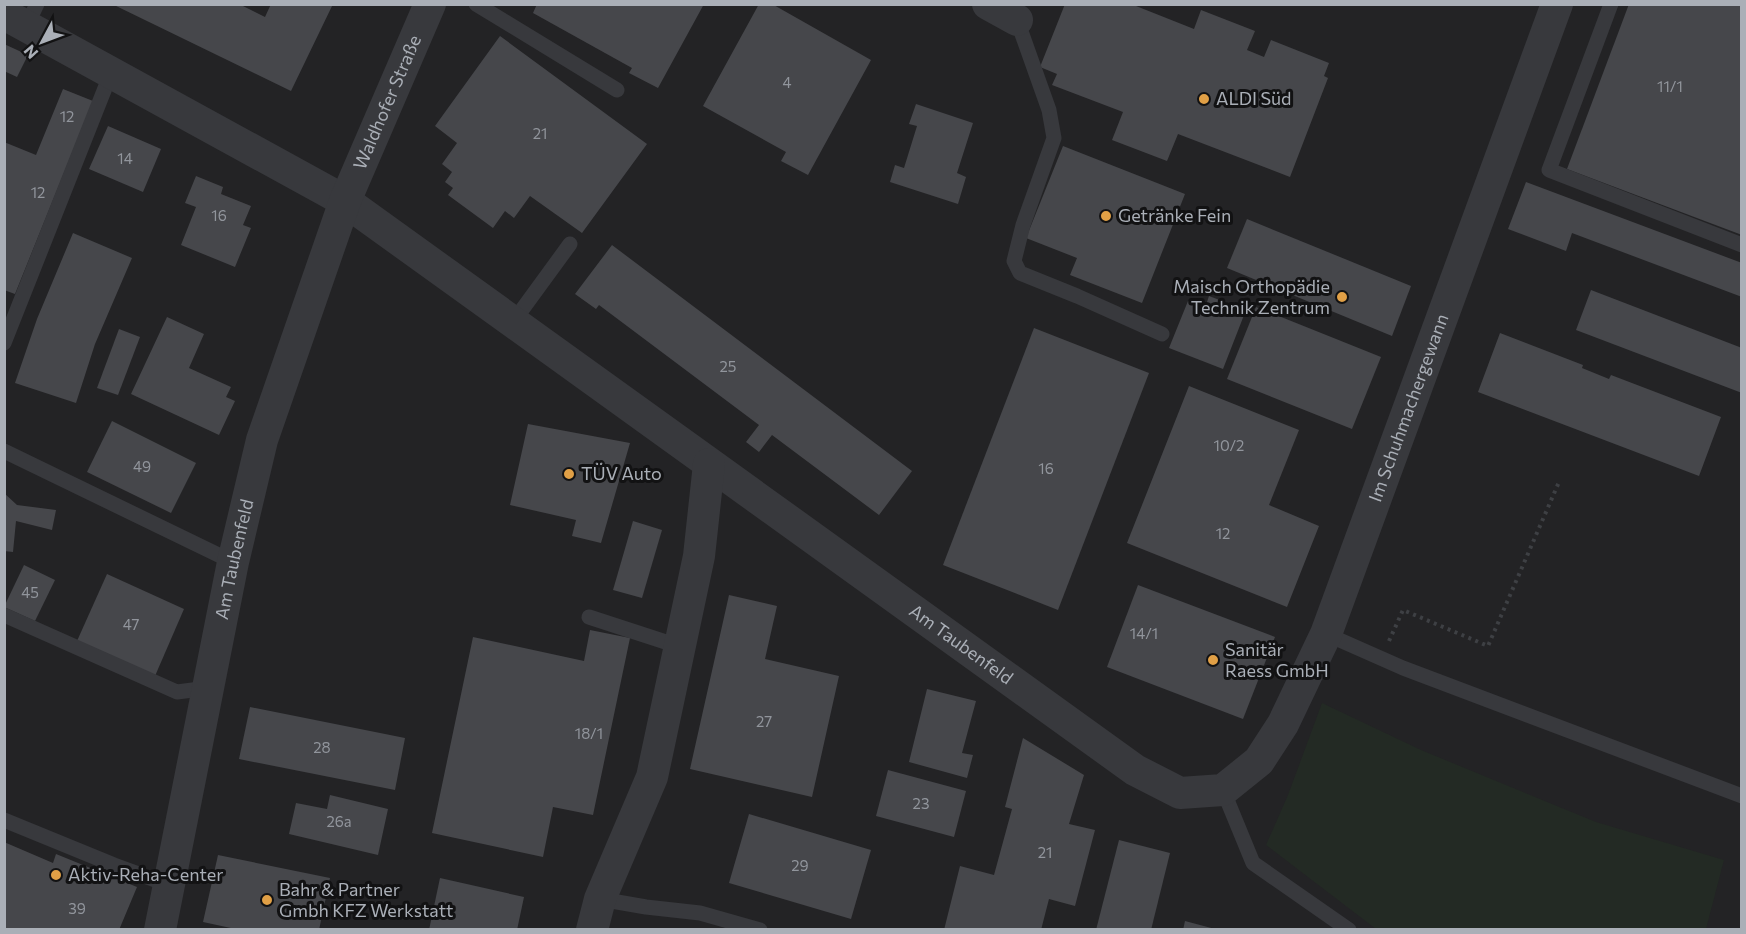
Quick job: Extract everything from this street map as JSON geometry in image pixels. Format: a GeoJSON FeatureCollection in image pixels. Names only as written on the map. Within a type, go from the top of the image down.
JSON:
{"type":"FeatureCollection","features":[{"type":"Feature","properties":{"kind":"street","name":"Waldhofer Straße"},"geometry":{"type":"LineString","coordinates":[[345,201],[430,4]]}},
{"type":"Feature","properties":{"kind":"street"},"geometry":{"type":"LineString","coordinates":[[988,4],[1017,20]]}},
{"type":"Feature","properties":{"kind":"street","name":"Im Schuhmachergewann"},"geometry":{"type":"LineString","coordinates":[[1223,790],[1259,761],[1283,724],[1326,634],[1557,4]]}},
{"type":"Feature","properties":{"kind":"street","name":"Am Taubenfeld"},"geometry":{"type":"LineString","coordinates":[[23,15],[111,73],[345,201],[1135,770],[1180,793],[1223,790]]}},
{"type":"Feature","properties":{"kind":"street","name":"Am Taubenfeld"},"geometry":{"type":"LineString","coordinates":[[160,930],[233,562],[262,440],[345,201]]}},
{"type":"Feature","properties":{"kind":"street"},"geometry":{"type":"LineString","coordinates":[[592,930],[600,898],[652,777],[699,556],[709,464]]}},
{"type":"Feature","properties":{"kind":"lane"},"geometry":{"type":"LineString","coordinates":[[476,4],[617,90]]}},
{"type":"Feature","properties":{"kind":"lane"},"geometry":{"type":"LineString","coordinates":[[1611,4],[1549,170],[1742,245]]}},
{"type":"Feature","properties":{"kind":"lane"},"geometry":{"type":"LineString","coordinates":[[1017,20],[1049,110],[1054,138],[1023,225],[1014,261],[1020,273],[1162,334]]}},
{"type":"Feature","properties":{"kind":"lane"},"geometry":{"type":"LineString","coordinates":[[4,343],[111,73]]}},
{"type":"Feature","properties":{"kind":"lane"},"geometry":{"type":"LineString","coordinates":[[513,322],[570,244]]}},
{"type":"Feature","properties":{"kind":"lane"},"geometry":{"type":"LineString","coordinates":[[4,451],[233,562]]}},
{"type":"Feature","properties":{"kind":"lane"},"geometry":{"type":"LineString","coordinates":[[4,615],[177,692],[208,688]]}},
{"type":"Feature","properties":{"kind":"lane"},"geometry":{"type":"LineString","coordinates":[[589,617],[681,647]]}},
{"type":"Feature","properties":{"kind":"lane"},"geometry":{"type":"LineString","coordinates":[[1326,634],[1382,658],[1742,796]]}},
{"type":"Feature","properties":{"kind":"lane"},"geometry":{"type":"LineString","coordinates":[[1223,790],[1253,863],[1349,930]]}},
{"type":"Feature","properties":{"kind":"lane"},"geometry":{"type":"LineString","coordinates":[[4,820],[168,885]]}},
{"type":"Feature","properties":{"kind":"lane"},"geometry":{"type":"LineString","coordinates":[[600,898],[646,908],[700,913],[760,930]]}},
{"type":"Feature","properties":{"kind":"path"},"geometry":{"type":"LineString","coordinates":[[1382,658],[1403,609],[1488,646],[1559,482]]}},
{"type":"Feature","properties":{"kind":"shaded area"},"geometry":{"type":"Polygon","coordinates":[[[5,5],[1741,5],[1741,929],[5,930],[5,5]]]}},
{"type":"Feature","properties":{"kind":"shaded area"},"geometry":{"type":"Polygon","coordinates":[[[1322,703],[1421,750],[1596,822],[1724,860],[1706,929],[1376,929],[1266,845],[1288,795],[1322,703]]]}},
{"type":"Feature","properties":{"kind":"building"},"geometry":{"type":"Polygon","coordinates":[[[112,4],[239,4],[265,17],[271,4],[333,4],[291,91],[112,4]]]}},
{"type":"Feature","properties":{"kind":"building"},"geometry":{"type":"Polygon","coordinates":[[[537,4],[704,4],[658,88],[629,73],[632,68],[533,13],[537,4]]]}},
{"type":"Feature","properties":{"kind":"building"},"geometry":{"type":"Polygon","coordinates":[[[759,4],[772,4],[871,60],[808,175],[781,161],[786,152],[703,106],[759,4]]]}},
{"type":"Feature","properties":{"kind":"building","name":"ALDI Süd"},"geometry":{"type":"Polygon","coordinates":[[[1065,4],[1131,4],[1194,29],[1201,10],[1255,31],[1247,50],[1264,57],[1271,40],[1329,63],[1324,76],[1328,78],[1290,177],[1178,134],[1167,161],[1112,140],[1123,112],[1052,85],[1057,74],[1040,67],[1065,4]]]}},
{"type":"Feature","properties":{"kind":"building"},"geometry":{"type":"Polygon","coordinates":[[[1629,4],[1742,4],[1742,235],[1567,169],[1629,4]]]}},
{"type":"Feature","properties":{"kind":"building"},"geometry":{"type":"Polygon","coordinates":[[[500,36],[647,144],[582,233],[530,196],[514,218],[505,211],[493,228],[448,195],[453,188],[445,182],[452,172],[442,164],[457,143],[435,126],[500,36]]]}},
{"type":"Feature","properties":{"kind":"building"},"geometry":{"type":"Polygon","coordinates":[[[4,44],[28,55],[17,77],[4,71],[4,44]]]}},
{"type":"Feature","properties":{"kind":"building"},"geometry":{"type":"Polygon","coordinates":[[[63,89],[93,101],[15,294],[4,290],[4,142],[36,155],[63,89]]]}},
{"type":"Feature","properties":{"kind":"building"},"geometry":{"type":"Polygon","coordinates":[[[916,104],[973,123],[957,173],[966,177],[958,204],[890,182],[895,165],[904,168],[917,126],[909,124],[916,104]]]}},
{"type":"Feature","properties":{"kind":"building"},"geometry":{"type":"Polygon","coordinates":[[[108,126],[161,149],[143,192],[89,169],[108,126]]]}},
{"type":"Feature","properties":{"kind":"building","name":"Getränke Fein"},"geometry":{"type":"Polygon","coordinates":[[[1063,146],[1185,194],[1142,303],[1070,275],[1077,258],[1026,238],[1063,146]]]}},
{"type":"Feature","properties":{"kind":"building"},"geometry":{"type":"Polygon","coordinates":[[[196,176],[223,187],[221,194],[251,206],[243,225],[251,228],[235,267],[181,245],[196,207],[185,203],[196,176]]]}},
{"type":"Feature","properties":{"kind":"building"},"geometry":{"type":"Polygon","coordinates":[[[1526,182],[1742,263],[1742,297],[1572,233],[1566,251],[1508,229],[1526,182]]]}},
{"type":"Feature","properties":{"kind":"building"},"geometry":{"type":"Polygon","coordinates":[[[1247,219],[1411,286],[1392,336],[1227,268],[1247,219]]]}},
{"type":"Feature","properties":{"kind":"building"},"geometry":{"type":"Polygon","coordinates":[[[73,233],[132,258],[95,344],[76,403],[15,383],[37,319],[73,233]]]}},
{"type":"Feature","properties":{"kind":"building"},"geometry":{"type":"Polygon","coordinates":[[[612,245],[912,471],[879,515],[772,435],[759,452],[746,442],[759,425],[599,305],[596,309],[575,294],[612,245]]]}},
{"type":"Feature","properties":{"kind":"building"},"geometry":{"type":"Polygon","coordinates":[[[1591,290],[1742,348],[1742,393],[1576,330],[1591,290]]]}},
{"type":"Feature","properties":{"kind":"building"},"geometry":{"type":"Polygon","coordinates":[[[1209,296],[1246,310],[1223,369],[1169,348],[1188,301],[1205,308],[1209,296]]]}},
{"type":"Feature","properties":{"kind":"building"},"geometry":{"type":"Polygon","coordinates":[[[1256,307],[1381,357],[1352,429],[1227,379],[1256,307]]]}},
{"type":"Feature","properties":{"kind":"building"},"geometry":{"type":"Polygon","coordinates":[[[167,317],[204,334],[189,368],[231,387],[226,397],[235,401],[219,435],[131,394],[167,317]]]}},
{"type":"Feature","properties":{"kind":"building"},"geometry":{"type":"Polygon","coordinates":[[[1034,328],[1149,373],[1058,610],[943,565],[1034,328]]]}},
{"type":"Feature","properties":{"kind":"building"},"geometry":{"type":"Polygon","coordinates":[[[119,329],[140,337],[118,395],[97,388],[119,329]]]}},
{"type":"Feature","properties":{"kind":"building"},"geometry":{"type":"Polygon","coordinates":[[[1500,333],[1583,365],[1582,368],[1609,379],[1611,375],[1721,417],[1699,476],[1478,392],[1500,333]]]}},
{"type":"Feature","properties":{"kind":"building"},"geometry":{"type":"Polygon","coordinates":[[[1189,386],[1299,430],[1269,505],[1319,526],[1287,607],[1127,543],[1189,386]]]}},
{"type":"Feature","properties":{"kind":"building"},"geometry":{"type":"Polygon","coordinates":[[[112,421],[196,463],[171,513],[87,472],[112,421]]]}},
{"type":"Feature","properties":{"kind":"building","name":"TÜV Auto"},"geometry":{"type":"Polygon","coordinates":[[[528,424],[630,443],[601,543],[572,536],[576,520],[510,505],[528,424]]]}},
{"type":"Feature","properties":{"kind":"building"},"geometry":{"type":"Polygon","coordinates":[[[4,493],[17,505],[56,510],[52,530],[16,521],[13,552],[4,551],[4,493]]]}},
{"type":"Feature","properties":{"kind":"building"},"geometry":{"type":"Polygon","coordinates":[[[633,521],[662,530],[642,598],[613,590],[633,521]]]}},
{"type":"Feature","properties":{"kind":"building"},"geometry":{"type":"Polygon","coordinates":[[[24,565],[55,580],[35,621],[4,607],[24,565]]]}},
{"type":"Feature","properties":{"kind":"building"},"geometry":{"type":"Polygon","coordinates":[[[107,574],[184,609],[155,676],[77,641],[107,574]]]}},
{"type":"Feature","properties":{"kind":"building","name":"Sanitär Raess GmbH"},"geometry":{"type":"Polygon","coordinates":[[[1138,585],[1275,637],[1243,719],[1107,667],[1138,585]]]}},
{"type":"Feature","properties":{"kind":"building"},"geometry":{"type":"Polygon","coordinates":[[[729,595],[777,606],[765,659],[839,676],[812,797],[690,769],[729,595]]]}},
{"type":"Feature","properties":{"kind":"building"},"geometry":{"type":"Polygon","coordinates":[[[590,630],[630,638],[593,815],[553,807],[543,857],[432,833],[473,637],[584,661],[590,630]]]}},
{"type":"Feature","properties":{"kind":"building"},"geometry":{"type":"Polygon","coordinates":[[[927,689],[976,701],[962,753],[973,755],[967,778],[909,762],[927,689]]]}},
{"type":"Feature","properties":{"kind":"building"},"geometry":{"type":"Polygon","coordinates":[[[250,707],[405,738],[395,790],[239,759],[250,707]]]}},
{"type":"Feature","properties":{"kind":"building"},"geometry":{"type":"Polygon","coordinates":[[[1023,738],[1084,775],[1069,824],[1095,830],[1075,906],[1049,899],[1041,930],[944,930],[960,866],[994,875],[1012,809],[1005,807],[1023,738]]]}},
{"type":"Feature","properties":{"kind":"building"},"geometry":{"type":"Polygon","coordinates":[[[888,770],[966,791],[954,837],[876,816],[888,770]]]}},
{"type":"Feature","properties":{"kind":"building"},"geometry":{"type":"Polygon","coordinates":[[[330,795],[388,809],[378,855],[289,834],[296,803],[327,809],[330,795]]]}},
{"type":"Feature","properties":{"kind":"building"},"geometry":{"type":"Polygon","coordinates":[[[749,814],[871,850],[851,919],[729,883],[749,814]]]}},
{"type":"Feature","properties":{"kind":"building"},"geometry":{"type":"Polygon","coordinates":[[[1119,840],[1170,853],[1151,930],[1096,930],[1119,840]]]}},
{"type":"Feature","properties":{"kind":"building","name":"Aktiv-Reha-Center"},"geometry":{"type":"Polygon","coordinates":[[[4,842],[53,863],[56,854],[137,887],[119,930],[4,930],[4,842]]]}},
{"type":"Feature","properties":{"kind":"building","name":"Bahr & Partner Gmbh KFZ Werkstatt"},"geometry":{"type":"Polygon","coordinates":[[[218,855],[330,878],[319,930],[240,930],[203,922],[218,855]]]}},
{"type":"Feature","properties":{"kind":"building"},"geometry":{"type":"Polygon","coordinates":[[[440,878],[524,897],[517,930],[429,930],[440,878]]]}},
{"type":"Feature","properties":{"kind":"building"},"geometry":{"type":"Polygon","coordinates":[[[1185,921],[1215,929],[1215,930],[1183,930],[1185,921]]]}},
{"type":"Feature","properties":{"kind":"place","name":"ALDI Süd"},"geometry":{"type":"Point","coordinates":[1204,99]}},
{"type":"Feature","properties":{"kind":"place","name":"Getränke Fein"},"geometry":{"type":"Point","coordinates":[1106,216]}},
{"type":"Feature","properties":{"kind":"place","name":"Maisch Orthopädie Technik Zentrum"},"geometry":{"type":"Point","coordinates":[1342,297]}},
{"type":"Feature","properties":{"kind":"place","name":"TÜV Auto"},"geometry":{"type":"Point","coordinates":[569,474]}},
{"type":"Feature","properties":{"kind":"place","name":"Sanitär Raess GmbH"},"geometry":{"type":"Point","coordinates":[1213,660]}},
{"type":"Feature","properties":{"kind":"place","name":"Aktiv-Reha-Center"},"geometry":{"type":"Point","coordinates":[56,875]}},
{"type":"Feature","properties":{"kind":"place","name":"Bahr & Partner Gmbh KFZ Werkstatt"},"geometry":{"type":"Point","coordinates":[267,900]}}]}
